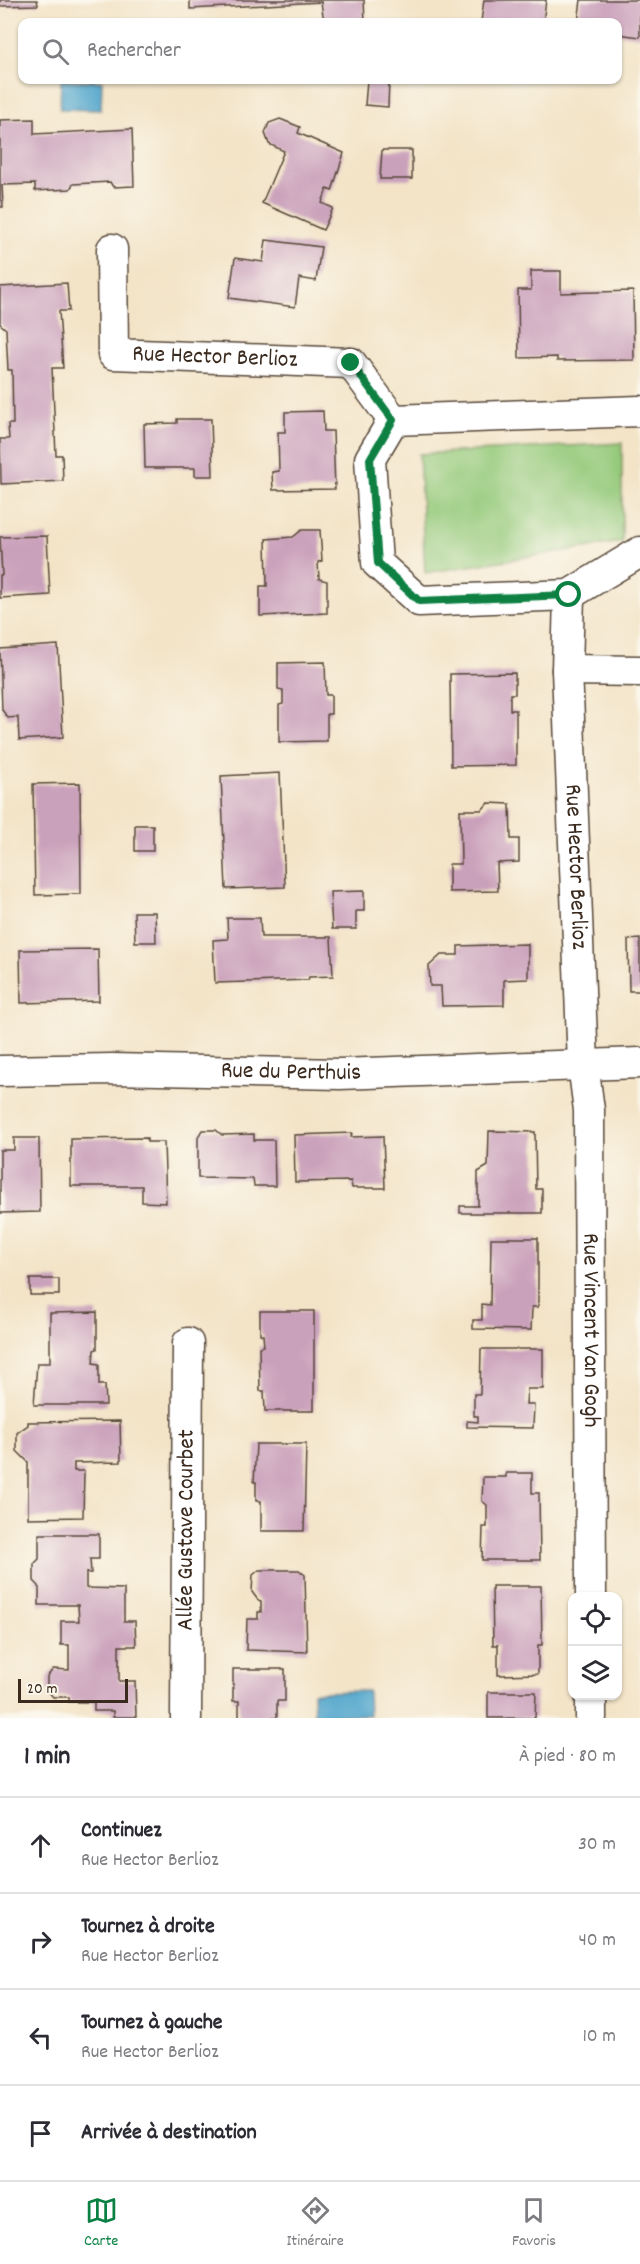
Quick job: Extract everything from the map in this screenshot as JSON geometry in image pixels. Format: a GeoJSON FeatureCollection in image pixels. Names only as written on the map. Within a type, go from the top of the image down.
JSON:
{"type":"FeatureCollection","features":[{"type":"Feature","properties":{"kind":"street","name":"Rue Hector Berlioz"},"geometry":{"type":"LineString","coordinates":[[112,249],[113,354],[351,363],[393,420]]}},
{"type":"Feature","properties":{"kind":"street"},"geometry":{"type":"LineString","coordinates":[[640,411],[393,420],[370,459],[378,563],[419,601],[569,595],[640,552]]}},
{"type":"Feature","properties":{"kind":"street","name":"Rue Hector Berlioz"},"geometry":{"type":"LineString","coordinates":[[569,595],[567,670],[583,1064]]}},
{"type":"Feature","properties":{"kind":"street"},"geometry":{"type":"LineString","coordinates":[[567,670],[640,671]]}},
{"type":"Feature","properties":{"kind":"street","name":"Rue du Perthuis"},"geometry":{"type":"LineString","coordinates":[[0,1071],[112,1069],[340,1074],[640,1063]]}},
{"type":"Feature","properties":{"kind":"street","name":"Rue Vincent Van Gogh"},"geometry":{"type":"LineString","coordinates":[[583,1064],[589,1110],[591,1592]]}},
{"type":"Feature","properties":{"kind":"street","name":"Allée Gustave Courbet"},"geometry":{"type":"LineString","coordinates":[[186,1718],[188,1343]]}},
{"type":"Feature","properties":{"kind":"street"},"geometry":{"type":"LineString","coordinates":[[591,1700],[591,1718]]}},
{"type":"Feature","properties":{"kind":"green space"},"geometry":{"type":"Polygon","coordinates":[[[622,443],[622,542],[425,573],[419,454],[622,443]]]}},
{"type":"Feature","properties":{"kind":"water"},"geometry":{"type":"Polygon","coordinates":[[[61,84],[102,84],[101,110],[60,109],[61,84]]]}},
{"type":"Feature","properties":{"kind":"water"},"geometry":{"type":"Polygon","coordinates":[[[368,1691],[369,1715],[314,1716],[313,1692],[368,1691]]]}},
{"type":"Feature","properties":{"kind":"building"},"geometry":{"type":"Polygon","coordinates":[[[0,0],[37,0],[38,5],[0,6],[0,0]]]}},
{"type":"Feature","properties":{"kind":"building"},"geometry":{"type":"Polygon","coordinates":[[[190,0],[364,0],[365,18],[323,18],[321,2],[190,9],[190,0]]]}},
{"type":"Feature","properties":{"kind":"building"},"geometry":{"type":"Polygon","coordinates":[[[484,0],[546,0],[544,18],[482,18],[484,0]]]}},
{"type":"Feature","properties":{"kind":"building"},"geometry":{"type":"Polygon","coordinates":[[[581,0],[640,0],[640,37],[622,35],[622,18],[579,18],[581,0]]]}},
{"type":"Feature","properties":{"kind":"building"},"geometry":{"type":"Polygon","coordinates":[[[367,84],[389,84],[388,107],[365,105],[367,84]]]}},
{"type":"Feature","properties":{"kind":"building"},"geometry":{"type":"Polygon","coordinates":[[[34,119],[34,134],[132,129],[134,186],[113,187],[110,182],[73,184],[70,189],[35,191],[35,184],[2,185],[3,207],[0,207],[0,120],[34,119]]]}},
{"type":"Feature","properties":{"kind":"building"},"geometry":{"type":"Polygon","coordinates":[[[280,119],[300,127],[298,133],[344,153],[332,191],[327,189],[322,203],[333,208],[323,230],[262,203],[284,151],[269,144],[265,133],[269,123],[280,119]]]}},
{"type":"Feature","properties":{"kind":"building"},"geometry":{"type":"Polygon","coordinates":[[[382,150],[412,150],[412,179],[380,179],[382,150]]]}},
{"type":"Feature","properties":{"kind":"building"},"geometry":{"type":"Polygon","coordinates":[[[266,240],[321,247],[316,281],[299,278],[295,307],[229,298],[235,258],[263,262],[266,240]]]}},
{"type":"Feature","properties":{"kind":"building"},"geometry":{"type":"Polygon","coordinates":[[[531,271],[561,271],[561,293],[633,291],[634,360],[557,361],[557,357],[519,358],[518,290],[531,290],[531,271]]]}},
{"type":"Feature","properties":{"kind":"building"},"geometry":{"type":"Polygon","coordinates":[[[67,283],[69,311],[59,311],[63,368],[52,368],[56,455],[62,455],[63,481],[1,484],[0,439],[9,439],[8,424],[13,424],[12,370],[8,370],[6,329],[0,324],[0,287],[67,283]]]}},
{"type":"Feature","properties":{"kind":"building"},"geometry":{"type":"Polygon","coordinates":[[[323,411],[324,431],[333,431],[335,489],[273,490],[272,472],[279,471],[278,432],[285,432],[285,412],[323,411]]]}},
{"type":"Feature","properties":{"kind":"building"},"geometry":{"type":"Polygon","coordinates":[[[177,419],[211,419],[213,476],[195,476],[195,468],[145,468],[144,424],[177,423],[177,419]]]}},
{"type":"Feature","properties":{"kind":"building"},"geometry":{"type":"Polygon","coordinates":[[[302,530],[320,530],[322,561],[318,562],[319,579],[327,581],[327,613],[260,616],[260,586],[267,586],[266,539],[293,537],[302,530]]]}},
{"type":"Feature","properties":{"kind":"building"},"geometry":{"type":"Polygon","coordinates":[[[47,536],[50,595],[0,598],[0,575],[2,575],[0,537],[47,536]]]}},
{"type":"Feature","properties":{"kind":"building"},"geometry":{"type":"Polygon","coordinates":[[[58,645],[63,737],[19,740],[18,717],[8,718],[2,710],[0,649],[58,645]]]}},
{"type":"Feature","properties":{"kind":"building"},"geometry":{"type":"Polygon","coordinates":[[[325,662],[326,695],[331,695],[331,714],[327,714],[327,741],[279,742],[279,705],[283,704],[283,690],[278,689],[278,663],[325,662]]]}},
{"type":"Feature","properties":{"kind":"building"},"geometry":{"type":"Polygon","coordinates":[[[515,673],[515,694],[510,694],[510,710],[516,710],[516,765],[451,766],[450,674],[515,673]]]}},
{"type":"Feature","properties":{"kind":"building"},"geometry":{"type":"Polygon","coordinates":[[[280,773],[285,887],[226,889],[221,776],[280,773]]]}},
{"type":"Feature","properties":{"kind":"building"},"geometry":{"type":"Polygon","coordinates":[[[80,783],[81,894],[35,895],[33,784],[80,783]]]}},
{"type":"Feature","properties":{"kind":"building"},"geometry":{"type":"Polygon","coordinates":[[[488,803],[510,804],[511,839],[519,839],[519,862],[497,863],[498,891],[449,892],[449,864],[461,864],[460,810],[482,810],[488,803]]]}},
{"type":"Feature","properties":{"kind":"building"},"geometry":{"type":"Polygon","coordinates":[[[135,825],[153,825],[153,851],[135,851],[135,825]]]}},
{"type":"Feature","properties":{"kind":"building"},"geometry":{"type":"Polygon","coordinates":[[[364,891],[364,911],[356,911],[356,929],[332,929],[330,892],[364,891]]]}},
{"type":"Feature","properties":{"kind":"building"},"geometry":{"type":"Polygon","coordinates":[[[134,912],[155,912],[156,942],[135,942],[134,912]]]}},
{"type":"Feature","properties":{"kind":"building"},"geometry":{"type":"Polygon","coordinates":[[[227,918],[260,918],[261,937],[331,937],[333,976],[309,977],[308,980],[215,983],[213,940],[228,939],[227,918]]]}},
{"type":"Feature","properties":{"kind":"building"},"geometry":{"type":"Polygon","coordinates":[[[640,939],[640,991],[629,991],[628,940],[640,939]]]}},
{"type":"Feature","properties":{"kind":"building"},"geometry":{"type":"Polygon","coordinates":[[[528,944],[528,979],[504,980],[504,1005],[442,1006],[441,986],[430,986],[429,966],[441,955],[458,955],[458,946],[528,944]]]}},
{"type":"Feature","properties":{"kind":"building"},"geometry":{"type":"Polygon","coordinates":[[[98,949],[99,1001],[21,1003],[20,950],[98,949]]]}},
{"type":"Feature","properties":{"kind":"building"},"geometry":{"type":"Polygon","coordinates":[[[202,1130],[216,1130],[222,1135],[254,1134],[254,1140],[274,1140],[275,1186],[254,1186],[253,1179],[198,1178],[198,1137],[202,1130]]]}},
{"type":"Feature","properties":{"kind":"building"},"geometry":{"type":"Polygon","coordinates":[[[489,1131],[535,1132],[536,1189],[542,1189],[542,1213],[460,1213],[460,1206],[478,1206],[478,1172],[488,1166],[489,1131]]]}},
{"type":"Feature","properties":{"kind":"building"},"geometry":{"type":"Polygon","coordinates":[[[352,1133],[351,1137],[383,1136],[385,1188],[352,1188],[351,1181],[295,1182],[294,1135],[352,1133]]]}},
{"type":"Feature","properties":{"kind":"building"},"geometry":{"type":"Polygon","coordinates":[[[14,1138],[39,1138],[40,1212],[0,1213],[0,1150],[14,1150],[14,1138]]]}},
{"type":"Feature","properties":{"kind":"building"},"geometry":{"type":"Polygon","coordinates":[[[147,1138],[147,1142],[164,1142],[166,1203],[142,1202],[142,1186],[71,1186],[71,1139],[147,1138]]]}},
{"type":"Feature","properties":{"kind":"building"},"geometry":{"type":"Polygon","coordinates":[[[491,1238],[538,1238],[538,1307],[532,1307],[531,1330],[473,1329],[473,1320],[482,1320],[482,1304],[490,1305],[491,1238]]]}},
{"type":"Feature","properties":{"kind":"building"},"geometry":{"type":"Polygon","coordinates":[[[30,1279],[59,1279],[59,1295],[30,1295],[30,1279]]]}},
{"type":"Feature","properties":{"kind":"building"},"geometry":{"type":"Polygon","coordinates":[[[260,1311],[314,1311],[314,1411],[265,1411],[264,1391],[260,1391],[259,1347],[264,1346],[263,1335],[260,1334],[260,1311]]]}},
{"type":"Feature","properties":{"kind":"building"},"geometry":{"type":"Polygon","coordinates":[[[97,1312],[97,1349],[94,1350],[93,1363],[99,1364],[99,1385],[105,1385],[106,1405],[34,1405],[37,1363],[50,1363],[50,1313],[97,1312]]]}},
{"type":"Feature","properties":{"kind":"building"},"geometry":{"type":"Polygon","coordinates":[[[481,1349],[543,1349],[543,1389],[527,1389],[526,1404],[534,1404],[533,1428],[467,1427],[467,1421],[478,1422],[478,1416],[474,1416],[474,1394],[480,1394],[481,1349]]]}},
{"type":"Feature","properties":{"kind":"building"},"geometry":{"type":"Polygon","coordinates":[[[120,1421],[121,1462],[74,1463],[74,1471],[84,1471],[83,1517],[28,1518],[28,1462],[17,1451],[17,1433],[28,1425],[28,1422],[120,1421]]]}},
{"type":"Feature","properties":{"kind":"building"},"geometry":{"type":"Polygon","coordinates":[[[256,1444],[306,1444],[304,1531],[261,1531],[261,1501],[256,1501],[256,1482],[254,1482],[256,1444]]]}},
{"type":"Feature","properties":{"kind":"building"},"geometry":{"type":"Polygon","coordinates":[[[506,1473],[532,1473],[532,1493],[539,1493],[540,1560],[482,1560],[483,1527],[487,1527],[487,1505],[482,1501],[483,1477],[506,1477],[506,1473]]]}},
{"type":"Feature","properties":{"kind":"building"},"geometry":{"type":"Polygon","coordinates":[[[39,1534],[99,1534],[99,1559],[90,1559],[91,1573],[86,1573],[86,1588],[124,1589],[124,1621],[135,1621],[136,1646],[119,1646],[119,1681],[135,1681],[136,1717],[113,1717],[113,1711],[94,1711],[94,1702],[69,1702],[69,1697],[53,1697],[47,1690],[47,1677],[53,1669],[69,1670],[69,1645],[61,1645],[61,1621],[79,1621],[78,1605],[39,1605],[39,1586],[34,1581],[34,1564],[39,1559],[39,1534]]]}},
{"type":"Feature","properties":{"kind":"building"},"geometry":{"type":"Polygon","coordinates":[[[259,1570],[299,1570],[305,1575],[307,1652],[246,1650],[247,1619],[258,1619],[258,1612],[261,1612],[261,1601],[252,1592],[253,1575],[259,1570]]]}},
{"type":"Feature","properties":{"kind":"building"},"geometry":{"type":"Polygon","coordinates":[[[492,1586],[541,1586],[542,1645],[538,1645],[538,1674],[498,1675],[498,1645],[493,1645],[492,1586]]]}},
{"type":"Feature","properties":{"kind":"building"},"geometry":{"type":"Polygon","coordinates":[[[233,1669],[285,1669],[285,1701],[277,1701],[277,1718],[239,1718],[239,1701],[233,1701],[233,1669]]]}},
{"type":"Feature","properties":{"kind":"building"},"geometry":{"type":"Polygon","coordinates":[[[488,1692],[536,1692],[535,1718],[488,1718],[488,1692]]]}},
{"type":"Feature","properties":{"kind":"route"},"geometry":{"type":"LineString","coordinates":[[351,363],[393,420],[370,459],[378,563],[419,601],[569,595]]}}]}
